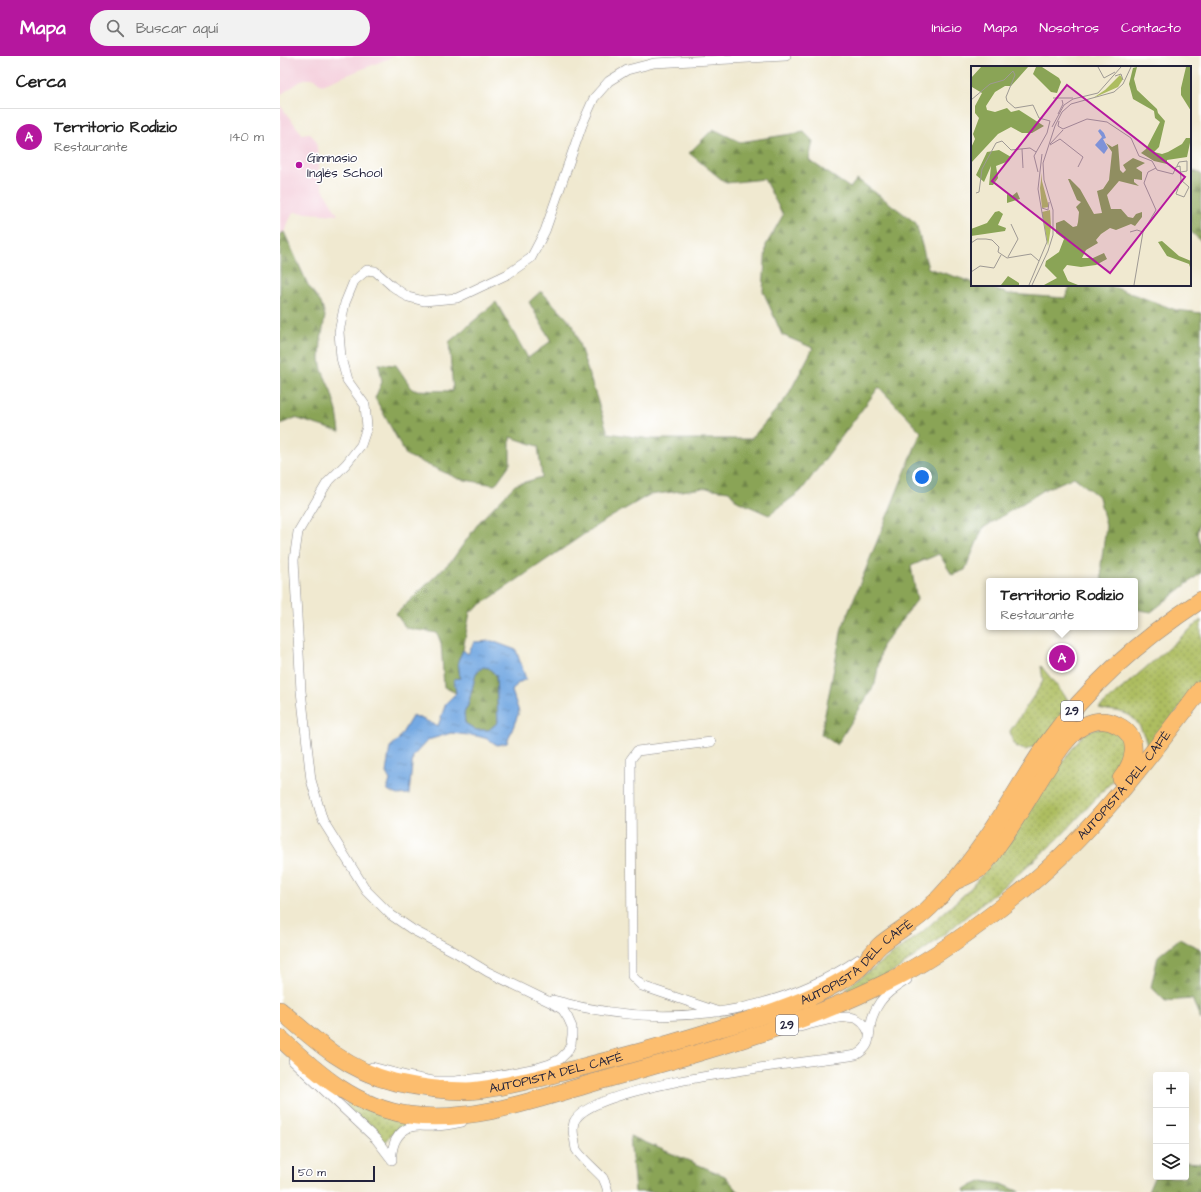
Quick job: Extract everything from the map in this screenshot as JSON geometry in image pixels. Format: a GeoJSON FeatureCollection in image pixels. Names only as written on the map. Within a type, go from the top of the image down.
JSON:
{"type":"FeatureCollection","features":[{"type":"Feature","properties":{"kind":"highway","name":"AUTOPISTA DEL CAFÉ"},"geometry":{"type":"LineString","coordinates":[[280,1010],[324,1048],[376,1077],[402,1084],[426,1088],[465,1091],[515,1084],[589,1066],[698,1035],[778,1010],[816,994],[856,971],[879,947],[927,911],[953,883],[990,833],[1045,746],[1072,711],[1134,651],[1178,615],[1201,600]]}},
{"type":"Feature","properties":{"kind":"highway","name":"AUTOPISTA DEL CAFÉ"},"geometry":{"type":"LineString","coordinates":[[280,1038],[308,1065],[338,1088],[368,1103],[389,1110],[415,1115],[449,1117],[467,1115],[509,1106],[639,1070],[774,1030],[862,994],[901,974],[928,958],[1013,899],[1056,862],[1088,829],[1139,770],[1201,689]]}},
{"type":"Feature","properties":{"kind":"highway"},"geometry":{"type":"LineString","coordinates":[[953,883],[983,867],[1009,830],[1051,763],[1069,739],[1079,729],[1089,723],[1100,721],[1110,722],[1124,729],[1130,736],[1134,751],[1128,769],[1108,795],[1082,824],[1027,876],[1013,899]]}},
{"type":"Feature","properties":{"kind":"street"},"geometry":{"type":"LineString","coordinates":[[308,1035],[347,1057],[373,1067],[433,1081],[455,1081],[490,1077],[550,1064],[560,1059],[567,1052],[571,1044],[572,1035],[572,1027],[562,1010],[552,1003],[488,972],[413,930],[392,915],[366,890],[323,821],[311,780],[301,691],[294,560],[298,532],[327,483],[346,464],[361,445],[367,427],[365,406],[347,380],[341,358],[339,332],[345,303],[354,281],[367,270],[375,271],[392,286],[408,297],[424,301],[457,298],[508,274],[531,258],[545,231],[582,125],[594,98],[609,81],[627,70],[654,63],[786,56]]}},
{"type":"Feature","properties":{"kind":"street"},"geometry":{"type":"LineString","coordinates":[[712,742],[637,750],[631,759],[632,976],[642,986],[719,1012]]}},
{"type":"Feature","properties":{"kind":"street"},"geometry":{"type":"LineString","coordinates":[[527,991],[580,1008],[608,1013],[664,1017],[719,1012],[769,1000],[803,988],[829,977],[879,947]]}},
{"type":"Feature","properties":{"kind":"street"},"geometry":{"type":"LineString","coordinates":[[608,1192],[604,1179],[577,1150],[573,1134],[574,1122],[585,1111],[621,1095],[660,1085],[856,1055],[863,1051],[869,1042],[871,1021],[880,1003],[886,995],[916,974],[928,958]]}},
{"type":"Feature","properties":{"kind":"street"},"geometry":{"type":"LineString","coordinates":[[774,1030],[794,1028],[846,1017],[861,1021],[869,1033]]}},
{"type":"Feature","properties":{"kind":"street"},"geometry":{"type":"LineString","coordinates":[[280,1046],[294,1062],[376,1139],[392,1160],[391,1150],[395,1140],[405,1130],[412,1127],[454,1124],[509,1106]]}},
{"type":"Feature","properties":{"kind":"shaded area"},"geometry":{"type":"Polygon","coordinates":[[[280,56],[395,56],[322,85],[315,79],[304,79],[280,95],[280,56]]]}},
{"type":"Feature","properties":{"kind":"shaded area","name":"Gimnasio Inglés School"},"geometry":{"type":"Polygon","coordinates":[[[280,105],[302,134],[309,133],[316,140],[318,173],[323,189],[338,215],[293,212],[284,232],[280,234],[280,105]]]}},
{"type":"Feature","properties":{"kind":"green space"},"geometry":{"type":"Polygon","coordinates":[[[713,129],[740,142],[804,132],[813,141],[809,160],[850,188],[857,179],[916,223],[928,268],[971,282],[971,286],[985,286],[1009,294],[1065,298],[1071,286],[1111,286],[1176,310],[1201,313],[1201,515],[1197,534],[1201,546],[1201,573],[1151,612],[1138,610],[1138,578],[1102,578],[1101,565],[1106,526],[1099,497],[1074,477],[1044,490],[983,528],[965,570],[952,575],[939,554],[911,566],[917,600],[882,646],[875,684],[837,745],[821,734],[842,628],[921,432],[879,387],[801,491],[769,515],[737,501],[729,491],[704,488],[649,495],[599,524],[470,612],[463,650],[458,661],[460,678],[454,679],[456,693],[444,687],[441,643],[437,633],[406,628],[396,614],[452,560],[480,521],[515,485],[542,477],[538,446],[510,437],[510,464],[495,485],[459,479],[406,455],[375,398],[382,382],[379,364],[396,365],[413,390],[453,391],[449,342],[496,302],[528,358],[551,341],[529,302],[541,291],[573,325],[608,433],[651,439],[751,439],[787,397],[813,348],[782,335],[763,291],[766,245],[783,215],[764,179],[726,183],[689,153],[713,129]]]}},
{"type":"Feature","properties":{"kind":"green space"},"geometry":{"type":"Polygon","coordinates":[[[1191,169],[1201,174],[1201,241],[1191,232],[1191,169]]]}},
{"type":"Feature","properties":{"kind":"green space"},"geometry":{"type":"Polygon","coordinates":[[[284,232],[308,285],[321,303],[325,316],[320,359],[322,370],[331,391],[337,411],[340,432],[295,418],[280,424],[280,234],[284,232]]]}},
{"type":"Feature","properties":{"kind":"green space"},"geometry":{"type":"Polygon","coordinates":[[[1201,620],[1201,682],[1148,747],[1140,727],[1133,718],[1121,712],[1099,708],[1201,620]]]}},
{"type":"Feature","properties":{"kind":"green space"},"geometry":{"type":"Polygon","coordinates":[[[1041,666],[1073,706],[1042,744],[1025,750],[1017,747],[1012,740],[1010,731],[1043,681],[1041,666]]]}},
{"type":"Feature","properties":{"kind":"green space"},"geometry":{"type":"Polygon","coordinates":[[[483,667],[489,668],[496,675],[498,722],[489,730],[476,730],[465,723],[464,713],[468,705],[476,673],[483,667]]]}},
{"type":"Feature","properties":{"kind":"green space"},"geometry":{"type":"Polygon","coordinates":[[[1113,728],[1128,747],[1121,772],[1058,839],[1017,875],[936,941],[896,970],[850,995],[847,987],[921,933],[969,890],[1010,841],[1051,777],[1083,734],[1094,729],[1113,728]]]}},
{"type":"Feature","properties":{"kind":"green space"},"geometry":{"type":"Polygon","coordinates":[[[1179,939],[1201,949],[1201,1020],[1192,999],[1165,1001],[1151,987],[1158,956],[1179,939]]]}},
{"type":"Feature","properties":{"kind":"green space"},"geometry":{"type":"Polygon","coordinates":[[[347,1102],[410,1123],[395,1131],[385,1144],[346,1106],[347,1102]]]}},
{"type":"Feature","properties":{"kind":"green space"},"geometry":{"type":"Polygon","coordinates":[[[630,1136],[725,1176],[739,1192],[635,1192],[630,1136]]]}},
{"type":"Feature","properties":{"kind":"green space"},"geometry":{"type":"Polygon","coordinates":[[[1189,1162],[1201,1163],[1201,1192],[1148,1192],[1153,1180],[1189,1180],[1189,1162]]]}},
{"type":"Feature","properties":{"kind":"green space"},"geometry":{"type":"Polygon","coordinates":[[[983,1181],[1002,1184],[1020,1192],[965,1192],[964,1189],[983,1181]]]}},
{"type":"Feature","properties":{"kind":"water"},"geometry":{"type":"Polygon","coordinates":[[[492,641],[516,650],[526,679],[518,683],[512,691],[519,712],[507,743],[497,745],[488,739],[477,736],[451,733],[428,740],[413,756],[409,794],[398,795],[387,790],[390,780],[386,773],[390,747],[398,740],[413,715],[438,726],[446,703],[456,693],[454,679],[460,678],[458,661],[463,650],[468,654],[474,642],[492,641]],[[483,667],[476,673],[468,705],[464,713],[465,723],[476,730],[489,730],[498,722],[496,675],[489,668],[483,667]]]}},
{"type":"Feature","properties":{"kind":"place","name":"Gimnasio Inglés School"},"geometry":{"type":"Point","coordinates":[299,165]}},
{"type":"Feature","properties":{"kind":"place","name":"Territorio Rodizio"},"geometry":{"type":"Point","coordinates":[1062,658]}}]}
